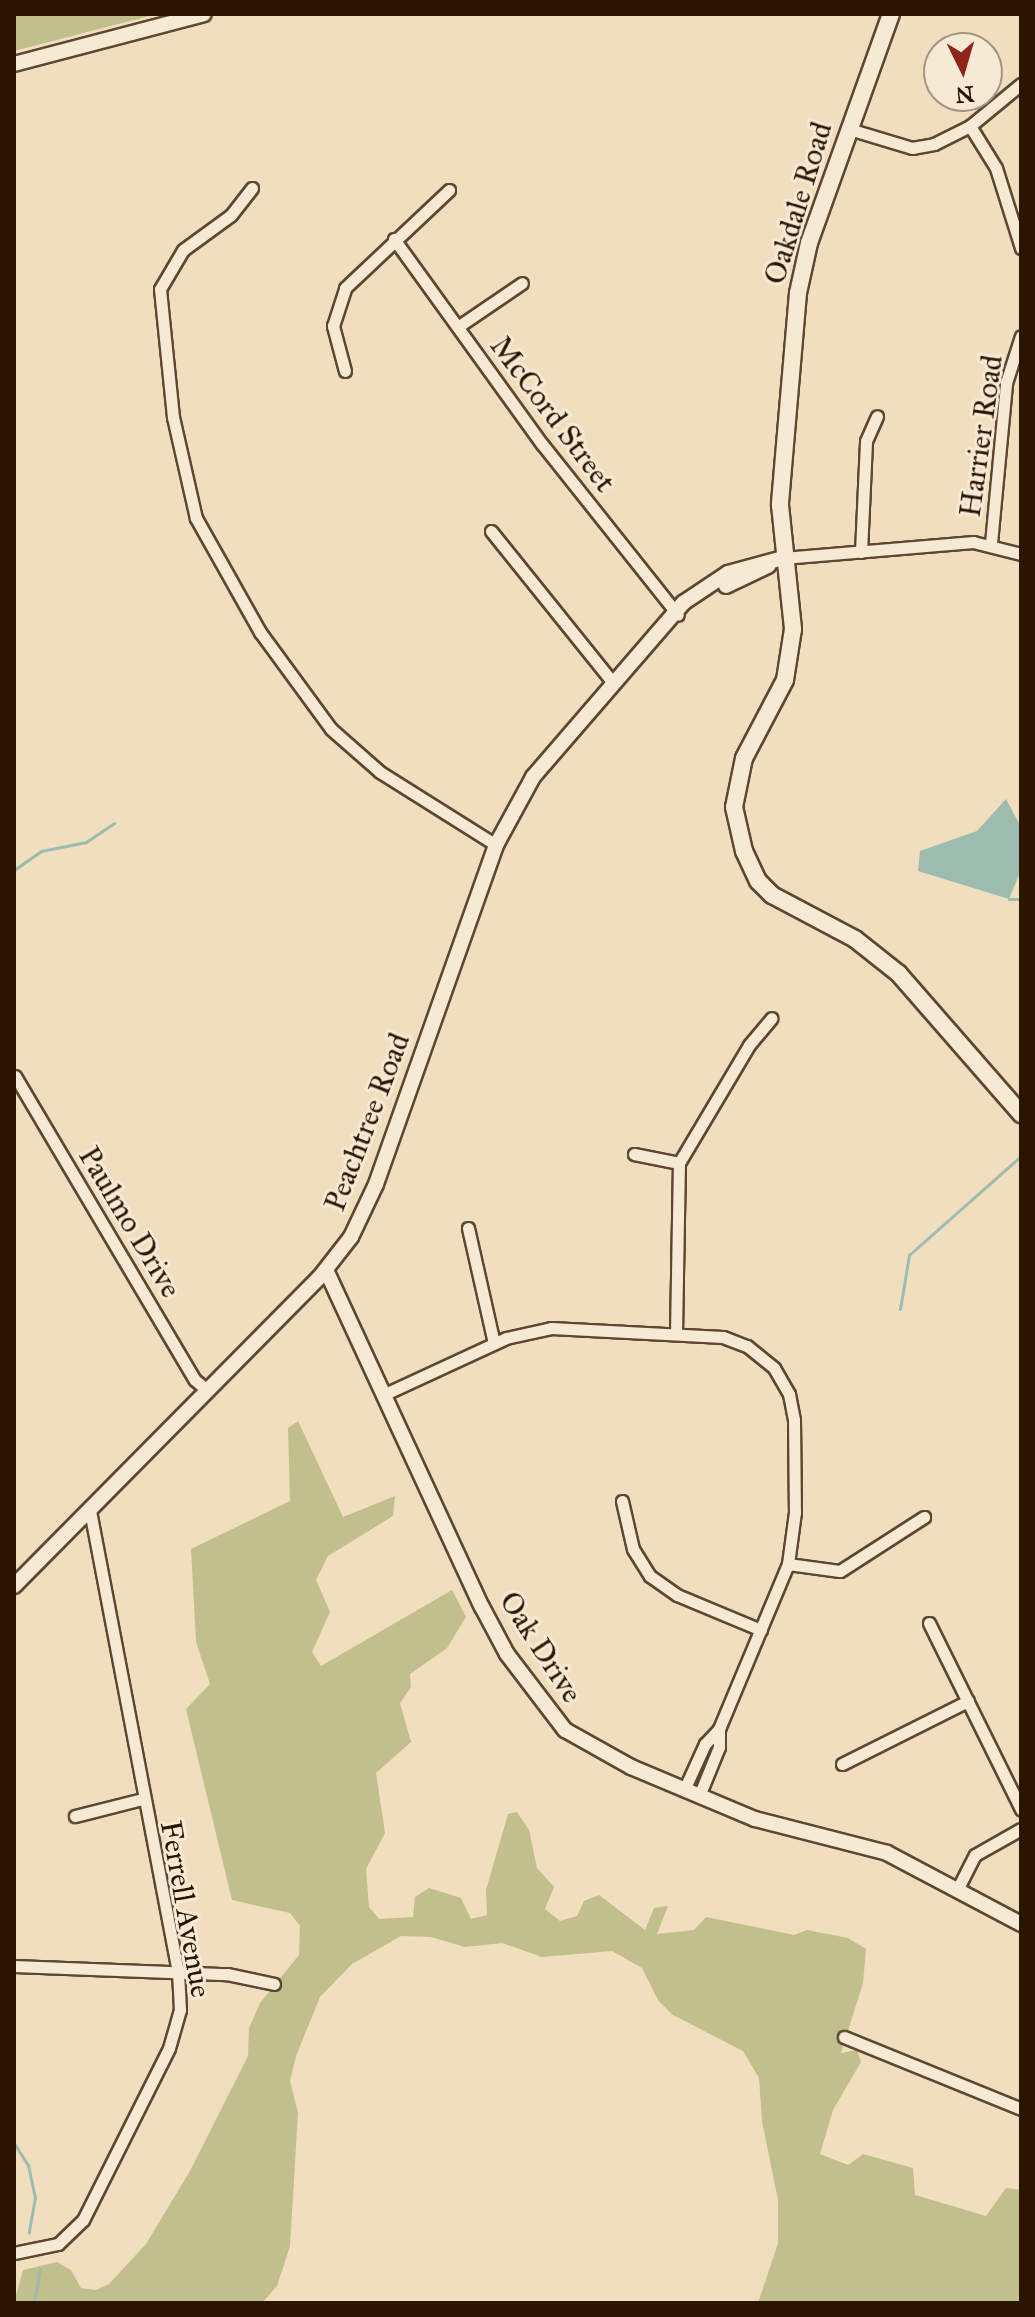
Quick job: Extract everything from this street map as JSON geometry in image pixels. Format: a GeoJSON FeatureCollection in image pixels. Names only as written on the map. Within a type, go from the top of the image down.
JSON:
{"type":"FeatureCollection","features":[{"type":"Feature","properties":{"kind":"main road","name":"Oakdale Road"},"geometry":{"type":"LineString","coordinates":[[891,14],[809,243],[798,293],[780,505],[783,558],[777,585],[789,646],[787,674],[774,709],[737,777],[734,807],[749,864],[772,895],[855,939],[899,974],[1021,1114]]}},
{"type":"Feature","properties":{"kind":"street"},"geometry":{"type":"LineString","coordinates":[[14,64],[204,14]]}},
{"type":"Feature","properties":{"kind":"street"},"geometry":{"type":"LineString","coordinates":[[849,129],[912,148],[934,144],[970,126],[1021,84]]}},
{"type":"Feature","properties":{"kind":"street"},"geometry":{"type":"LineString","coordinates":[[970,126],[996,168],[1021,248]]}},
{"type":"Feature","properties":{"kind":"street"},"geometry":{"type":"LineString","coordinates":[[252,188],[231,215],[183,250],[160,289],[173,417],[196,518],[260,632],[331,729],[380,772],[496,845]]}},
{"type":"Feature","properties":{"kind":"street"},"geometry":{"type":"LineString","coordinates":[[345,371],[333,337],[338,300],[394,239],[449,190]]}},
{"type":"Feature","properties":{"kind":"street","name":"McCord Street"},"geometry":{"type":"LineString","coordinates":[[394,239],[542,444],[678,615]]}},
{"type":"Feature","properties":{"kind":"street"},"geometry":{"type":"LineString","coordinates":[[459,326],[522,283]]}},
{"type":"Feature","properties":{"kind":"street","name":"Harrier Road"},"geometry":{"type":"LineString","coordinates":[[991,543],[1006,383],[1021,336]]}},
{"type":"Feature","properties":{"kind":"street"},"geometry":{"type":"LineString","coordinates":[[861,552],[866,441],[877,416]]}},
{"type":"Feature","properties":{"kind":"street"},"geometry":{"type":"LineString","coordinates":[[491,531],[614,684]]}},
{"type":"Feature","properties":{"kind":"street","name":"Peachtree Road"},"geometry":{"type":"LineString","coordinates":[[14,1586],[326,1270],[356,1228],[376,1184],[496,845],[533,777],[678,615],[683,603],[728,573],[783,558],[991,543],[1021,554]]}},
{"type":"Feature","properties":{"kind":"street"},"geometry":{"type":"LineString","coordinates":[[676,1333],[679,1163],[749,1045],[772,1018]]}},
{"type":"Feature","properties":{"kind":"street","name":"Paulmo Drive"},"geometry":{"type":"LineString","coordinates":[[15,1076],[195,1380],[207,1390]]}},
{"type":"Feature","properties":{"kind":"street"},"geometry":{"type":"LineString","coordinates":[[634,1154],[679,1163]]}},
{"type":"Feature","properties":{"kind":"street"},"geometry":{"type":"LineString","coordinates":[[468,1228],[494,1343]]}},
{"type":"Feature","properties":{"kind":"street","name":"Oak Drive"},"geometry":{"type":"LineString","coordinates":[[326,1270],[478,1601],[533,1692],[573,1737],[684,1790],[780,1827],[872,1847],[1021,1924]]}},
{"type":"Feature","properties":{"kind":"street"},"geometry":{"type":"LineString","coordinates":[[385,1394],[494,1343],[551,1328],[723,1337],[747,1346],[782,1380],[794,1420],[795,1512],[788,1564],[719,1729],[705,1744],[684,1790]]}},
{"type":"Feature","properties":{"kind":"street"},"geometry":{"type":"LineString","coordinates":[[622,1501],[633,1549],[650,1576],[677,1595],[761,1630]]}},
{"type":"Feature","properties":{"kind":"street","name":"Ferrell Avenue"},"geometry":{"type":"LineString","coordinates":[[14,2253],[58,2244],[83,2220],[174,2037],[180,2010],[178,1972],[142,1799],[90,1509]]}},
{"type":"Feature","properties":{"kind":"street"},"geometry":{"type":"LineString","coordinates":[[788,1564],[840,1571],[924,1517]]}},
{"type":"Feature","properties":{"kind":"street"},"geometry":{"type":"LineString","coordinates":[[929,1623],[1021,1809]]}},
{"type":"Feature","properties":{"kind":"street"},"geometry":{"type":"LineString","coordinates":[[842,1764],[968,1701]]}},
{"type":"Feature","properties":{"kind":"street"},"geometry":{"type":"LineString","coordinates":[[699,1796],[719,1747],[719,1729]]}},
{"type":"Feature","properties":{"kind":"street"},"geometry":{"type":"LineString","coordinates":[[75,1816],[142,1799]]}},
{"type":"Feature","properties":{"kind":"street"},"geometry":{"type":"LineString","coordinates":[[957,1890],[975,1855],[1021,1829]]}},
{"type":"Feature","properties":{"kind":"street"},"geometry":{"type":"LineString","coordinates":[[14,1966],[238,1975],[274,1984]]}},
{"type":"Feature","properties":{"kind":"street"},"geometry":{"type":"LineString","coordinates":[[844,2037],[1021,2109]]}},
{"type":"Feature","properties":{"kind":"shaded area"},"geometry":{"type":"Polygon","coordinates":[[[14,14],[157,14],[14,51],[14,14]]]}},
{"type":"Feature","properties":{"kind":"shaded area"},"geometry":{"type":"Polygon","coordinates":[[[1006,799],[1021,827],[1021,870],[1009,899],[918,871],[920,851],[977,831],[1006,799]]]}},
{"type":"Feature","properties":{"kind":"shaded area"},"geometry":{"type":"Polygon","coordinates":[[[298,1421],[343,1517],[395,1496],[393,1516],[328,1556],[316,1580],[330,1612],[312,1652],[321,1666],[452,1590],[466,1617],[447,1648],[410,1674],[411,1687],[400,1703],[411,1742],[376,1773],[385,1833],[366,1869],[369,1907],[379,1919],[413,1917],[415,1897],[429,1888],[461,1898],[471,1919],[487,1915],[486,1890],[508,1814],[517,1812],[529,1830],[537,1868],[554,1887],[545,1909],[560,1921],[577,1916],[584,1901],[599,1895],[645,1930],[654,1908],[668,1906],[657,1934],[694,1930],[706,1917],[794,1935],[807,1930],[848,1938],[866,1949],[863,1983],[841,2053],[857,2050],[861,2062],[833,2110],[820,2154],[848,2165],[863,2154],[913,2168],[915,2195],[986,2216],[1006,2188],[1021,2190],[1021,2303],[758,2303],[778,2243],[778,2200],[762,2121],[759,2078],[743,2051],[673,2015],[658,2000],[642,1968],[612,1951],[542,1957],[502,1943],[465,1947],[431,1937],[401,1936],[352,1964],[320,1997],[296,2056],[290,2081],[298,2113],[290,2246],[277,2286],[262,2303],[14,2303],[23,2270],[57,2262],[71,2270],[81,2288],[96,2290],[109,2284],[146,2244],[190,2171],[248,2056],[249,2028],[260,2003],[299,1955],[300,1926],[290,1913],[232,1900],[186,1709],[210,1684],[196,1642],[191,1549],[290,1501],[288,1428],[298,1421]]]}},
{"type":"Feature","properties":{"kind":"waterway"},"geometry":{"type":"LineString","coordinates":[[14,870],[41,851],[86,842],[114,823]]}},
{"type":"Feature","properties":{"kind":"waterway"},"geometry":{"type":"LineString","coordinates":[[1009,899],[1021,899]]}},
{"type":"Feature","properties":{"kind":"waterway"},"geometry":{"type":"LineString","coordinates":[[900,1309],[909,1255],[1021,1156]]}},
{"type":"Feature","properties":{"kind":"waterway"},"geometry":{"type":"LineString","coordinates":[[14,2143],[28,2165],[35,2197],[29,2232]]}},
{"type":"Feature","properties":{"kind":"waterway"},"geometry":{"type":"LineString","coordinates":[[34,2303],[40,2270]]}}]}
